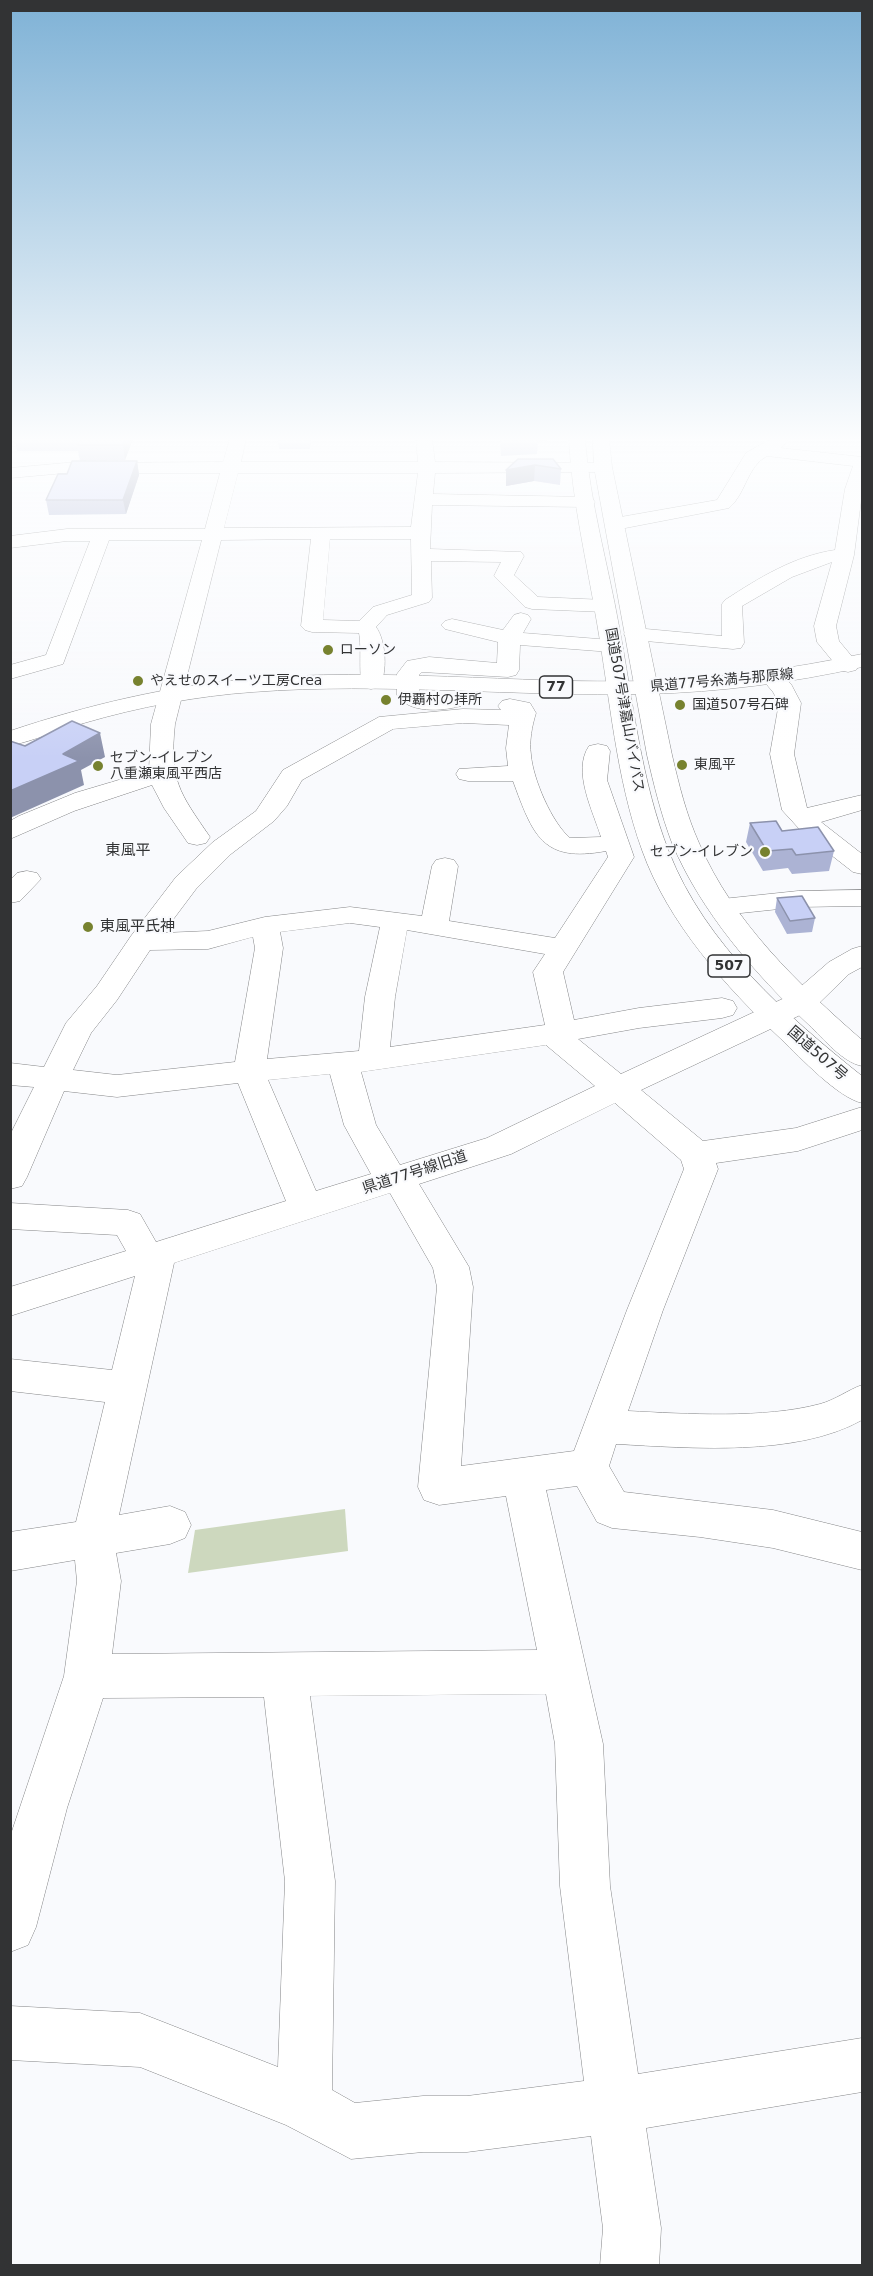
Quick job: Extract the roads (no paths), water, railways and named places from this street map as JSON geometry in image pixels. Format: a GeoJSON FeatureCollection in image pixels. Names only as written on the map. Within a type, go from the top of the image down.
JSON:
{"type":"FeatureCollection","features":[{"type":"Feature","properties":{"kind":"main road"},"geometry":{"type":"LineString","coordinates":[[10,672],[55,659],[98,545]]}},
{"type":"Feature","properties":{"kind":"main road"},"geometry":{"type":"LineString","coordinates":[[196,837],[167,796],[161,775],[160,749],[171,696],[211,545]]}},
{"type":"Feature","properties":{"kind":"main road"},"geometry":{"type":"LineString","coordinates":[[320,545],[312,626],[364,627],[370,633],[373,654],[371,682]]}},
{"type":"Feature","properties":{"kind":"main road"},"geometry":{"type":"LineString","coordinates":[[364,627],[380,611],[422,598],[421,545]]}},
{"type":"Feature","properties":{"kind":"main road","name":"国道507号津嘉山バイパス"},"geometry":{"type":"LineString","coordinates":[[594,545],[632,770],[659,859],[689,914],[715,949],[788,1009]]}},
{"type":"Feature","properties":{"kind":"main road","name":"国道507号津嘉山バイパス"},"geometry":{"type":"LineString","coordinates":[[619,545],[646,688],[680,829],[695,863],[722,907],[769,966],[788,1009]]}},
{"type":"Feature","properties":{"kind":"main road"},"geometry":{"type":"LineString","coordinates":[[845,545],[825,626],[828,642],[855,663]]}},
{"type":"Feature","properties":{"kind":"main road"},"geometry":{"type":"LineString","coordinates":[[421,555],[514,556],[504,576],[527,610],[610,637]]}},
{"type":"Feature","properties":{"kind":"main road"},"geometry":{"type":"LineString","coordinates":[[635,634],[733,643],[732,604],[763,584],[797,567],[827,556],[844,555]]}},
{"type":"Feature","properties":{"kind":"main road"},"geometry":{"type":"LineString","coordinates":[[527,610],[605,606]]}},
{"type":"Feature","properties":{"kind":"main road"},"geometry":{"type":"LineString","coordinates":[[527,610],[508,638],[508,670],[422,664],[415,666],[408,674],[408,695],[413,700],[422,702],[449,700],[522,708],[519,758],[522,773],[540,814],[556,841],[564,846],[576,847],[616,842]]}},
{"type":"Feature","properties":{"kind":"main road"},"geometry":{"type":"LineString","coordinates":[[452,625],[508,638],[610,637]]}},
{"type":"Feature","properties":{"kind":"main road","name":"県道77号糸満与那原線"},"geometry":{"type":"LineString","coordinates":[[10,739],[77,717],[171,696],[250,686],[408,682],[646,688],[773,679],[855,663]]}},
{"type":"Feature","properties":{"kind":"main road"},"geometry":{"type":"LineString","coordinates":[[773,679],[783,688],[790,703],[782,754],[795,810],[862,866]]}},
{"type":"Feature","properties":{"kind":"main road"},"geometry":{"type":"LineString","coordinates":[[10,1178],[25,1139],[77,1030],[107,993],[141,942],[186,883],[222,848],[274,806],[292,775],[387,722],[463,716],[522,718]]}},
{"type":"Feature","properties":{"kind":"main road"},"geometry":{"type":"LineString","coordinates":[[632,770],[597,760],[595,780],[621,857],[561,948],[548,972],[557,1033],[696,1154],[701,1169],[588,1467],[612,1509],[700,1518],[773,1529],[862,1551]]}},
{"type":"Feature","properties":{"kind":"main road"},"geometry":{"type":"LineString","coordinates":[[468,774],[522,773]]}},
{"type":"Feature","properties":{"kind":"main road"},"geometry":{"type":"LineString","coordinates":[[10,831],[38,816],[116,787],[161,775]]}},
{"type":"Feature","properties":{"kind":"main road"},"geometry":{"type":"LineString","coordinates":[[803,819],[862,802]]}},
{"type":"Feature","properties":{"kind":"main road"},"geometry":{"type":"LineString","coordinates":[[434,926],[445,866]]}},
{"type":"Feature","properties":{"kind":"main road"},"geometry":{"type":"LineString","coordinates":[[722,907],[798,899],[862,898]]}},
{"type":"Feature","properties":{"kind":"main road"},"geometry":{"type":"LineString","coordinates":[[141,942],[208,940],[265,925],[350,915],[434,926],[561,948]]}},
{"type":"Feature","properties":{"kind":"main road"},"geometry":{"type":"LineString","coordinates":[[395,920],[380,997],[358,1062],[360,1125],[451,1268],[455,1287],[439,1487],[588,1467]]}},
{"type":"Feature","properties":{"kind":"main road"},"geometry":{"type":"LineString","coordinates":[[265,925],[268,948],[249,1072],[306,1207]]}},
{"type":"Feature","properties":{"kind":"main road","name":"県道77号線旧道"},"geometry":{"type":"LineString","coordinates":[[10,1302],[499,1146],[788,1009],[839,968],[862,955]]}},
{"type":"Feature","properties":{"kind":"main road"},"geometry":{"type":"LineString","coordinates":[[10,1074],[117,1086],[358,1062],[557,1033],[639,1018],[722,1008]]}},
{"type":"Feature","properties":{"kind":"main road","name":"国道507号"},"geometry":{"type":"LineString","coordinates":[[788,1009],[862,1056]]}},
{"type":"Feature","properties":{"kind":"main road","name":"国道507号"},"geometry":{"type":"LineString","coordinates":[[788,1009],[862,1092]]}},
{"type":"Feature","properties":{"kind":"main road"},"geometry":{"type":"LineString","coordinates":[[696,1154],[798,1139],[862,1118]]}},
{"type":"Feature","properties":{"kind":"main road"},"geometry":{"type":"LineString","coordinates":[[10,1216],[128,1223],[153,1257],[127,1388],[93,1537],[99,1581],[87,1676],[43,1808],[10,1928]]}},
{"type":"Feature","properties":{"kind":"main road"},"geometry":{"type":"LineString","coordinates":[[10,1375],[127,1388]]}},
{"type":"Feature","properties":{"kind":"main road"},"geometry":{"type":"LineString","coordinates":[[603,1426],[669,1430],[769,1429],[829,1419],[862,1401]]}},
{"type":"Feature","properties":{"kind":"main road"},"geometry":{"type":"LineString","coordinates":[[522,1475],[579,1744],[585,1886],[632,2228],[628,2265]]}},
{"type":"Feature","properties":{"kind":"main road"},"geometry":{"type":"LineString","coordinates":[[10,1552],[170,1525]]}},
{"type":"Feature","properties":{"kind":"main road"},"geometry":{"type":"LineString","coordinates":[[87,1676],[563,1672]]}},
{"type":"Feature","properties":{"kind":"main road"},"geometry":{"type":"LineString","coordinates":[[284,1674],[310,1881],[304,2105]]}},
{"type":"Feature","properties":{"kind":"main road"},"geometry":{"type":"LineString","coordinates":[[10,2033],[140,2040],[304,2105],[351,2131],[423,2124],[467,2124],[615,2106],[862,2065]]}},
{"type":"Feature","properties":{"kind":"place","name":"ローソン"},"geometry":{"type":"Point","coordinates":[328,650]}},
{"type":"Feature","properties":{"kind":"place","name":"やえせのスイーツ工房Crea"},"geometry":{"type":"Point","coordinates":[138,681]}},
{"type":"Feature","properties":{"kind":"place","name":"伊覇村の拝所"},"geometry":{"type":"Point","coordinates":[386,700]}},
{"type":"Feature","properties":{"kind":"place","name":"国道507号石碑"},"geometry":{"type":"Point","coordinates":[680,705]}},
{"type":"Feature","properties":{"kind":"place","name":"東風平"},"geometry":{"type":"Point","coordinates":[682,765]}},
{"type":"Feature","properties":{"kind":"place","name":"セブン-イレブン 八重瀬東風平西店"},"geometry":{"type":"Point","coordinates":[98,766]}},
{"type":"Feature","properties":{"kind":"place","name":"セブン-イレブン"},"geometry":{"type":"Point","coordinates":[765,852]}},
{"type":"Feature","properties":{"kind":"place","name":"東風平氏神"},"geometry":{"type":"Point","coordinates":[88,927]}},
{"type":"Feature","properties":{"kind":"district","name":"東風平"},"geometry":{"type":"Point","coordinates":[128,851]}}]}
